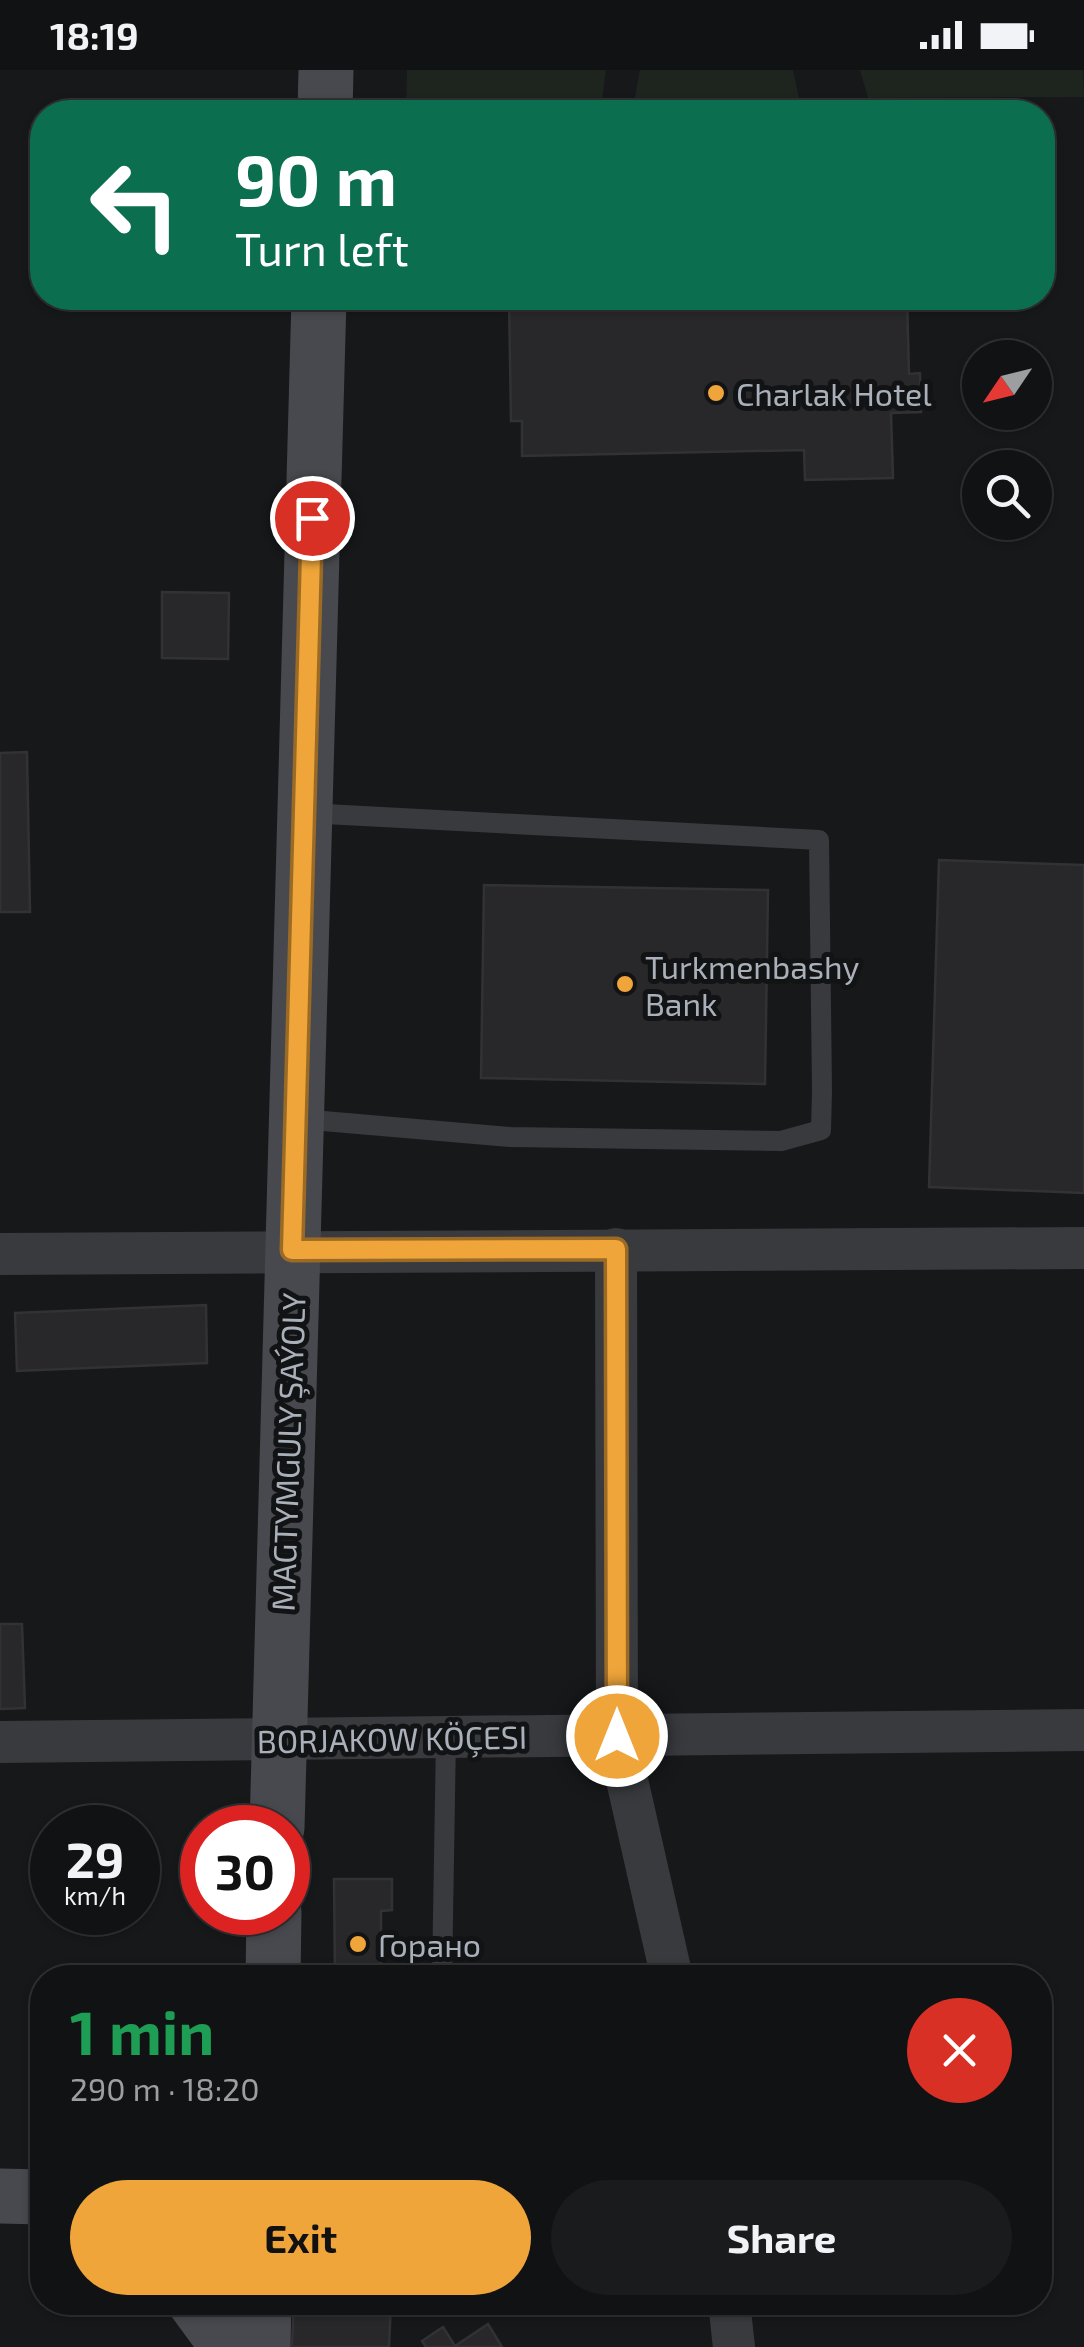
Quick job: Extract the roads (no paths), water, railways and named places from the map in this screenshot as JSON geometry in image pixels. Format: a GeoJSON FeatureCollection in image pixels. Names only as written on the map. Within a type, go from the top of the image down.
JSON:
{"type":"FeatureCollection","features":[{"type":"Feature","properties":{"kind":"street"},"geometry":{"type":"LineString","coordinates":[[325,100],[326,70]]}},
{"type":"Feature","properties":{"kind":"street","name":"MAGTYMGULY ŞAÝOLY"},"geometry":{"type":"LineString","coordinates":[[278,1805],[319,310]]}},
{"type":"Feature","properties":{"kind":"street"},"geometry":{"type":"LineString","coordinates":[[0,1254],[1084,1248]]}},
{"type":"Feature","properties":{"kind":"street"},"geometry":{"type":"LineString","coordinates":[[616,1249],[617,1736],[669,1965]]}},
{"type":"Feature","properties":{"kind":"street","name":"BORJAKOW KÖÇESI"},"geometry":{"type":"LineString","coordinates":[[0,1742],[1084,1730]]}},
{"type":"Feature","properties":{"kind":"street"},"geometry":{"type":"LineString","coordinates":[[273,1965],[274,1935]]}},
{"type":"Feature","properties":{"kind":"street"},"geometry":{"type":"LineString","coordinates":[[0,2196],[30,2197]]}},
{"type":"Feature","properties":{"kind":"street"},"geometry":{"type":"LineString","coordinates":[[205,2315],[228,2347]]}},
{"type":"Feature","properties":{"kind":"street"},"geometry":{"type":"LineString","coordinates":[[263,2347],[264,2315]]}},
{"type":"Feature","properties":{"kind":"street"},"geometry":{"type":"LineString","coordinates":[[730,2315],[734,2347]]}},
{"type":"Feature","properties":{"kind":"lane"},"geometry":{"type":"LineString","coordinates":[[296,1119],[510,1137],[781,1141],[821,1130],[818,840],[304,812]]}},
{"type":"Feature","properties":{"kind":"lane"},"geometry":{"type":"LineString","coordinates":[[442,1965],[446,1738]]}},
{"type":"Feature","properties":{"kind":"place","name":"Charlak Hotel"},"geometry":{"type":"Point","coordinates":[716,393]}},
{"type":"Feature","properties":{"kind":"place","name":"Turkmenbashy Bank"},"geometry":{"type":"Point","coordinates":[625,984]}},
{"type":"Feature","properties":{"kind":"place","name":"Горано"},"geometry":{"type":"Point","coordinates":[358,1944]}}]}
